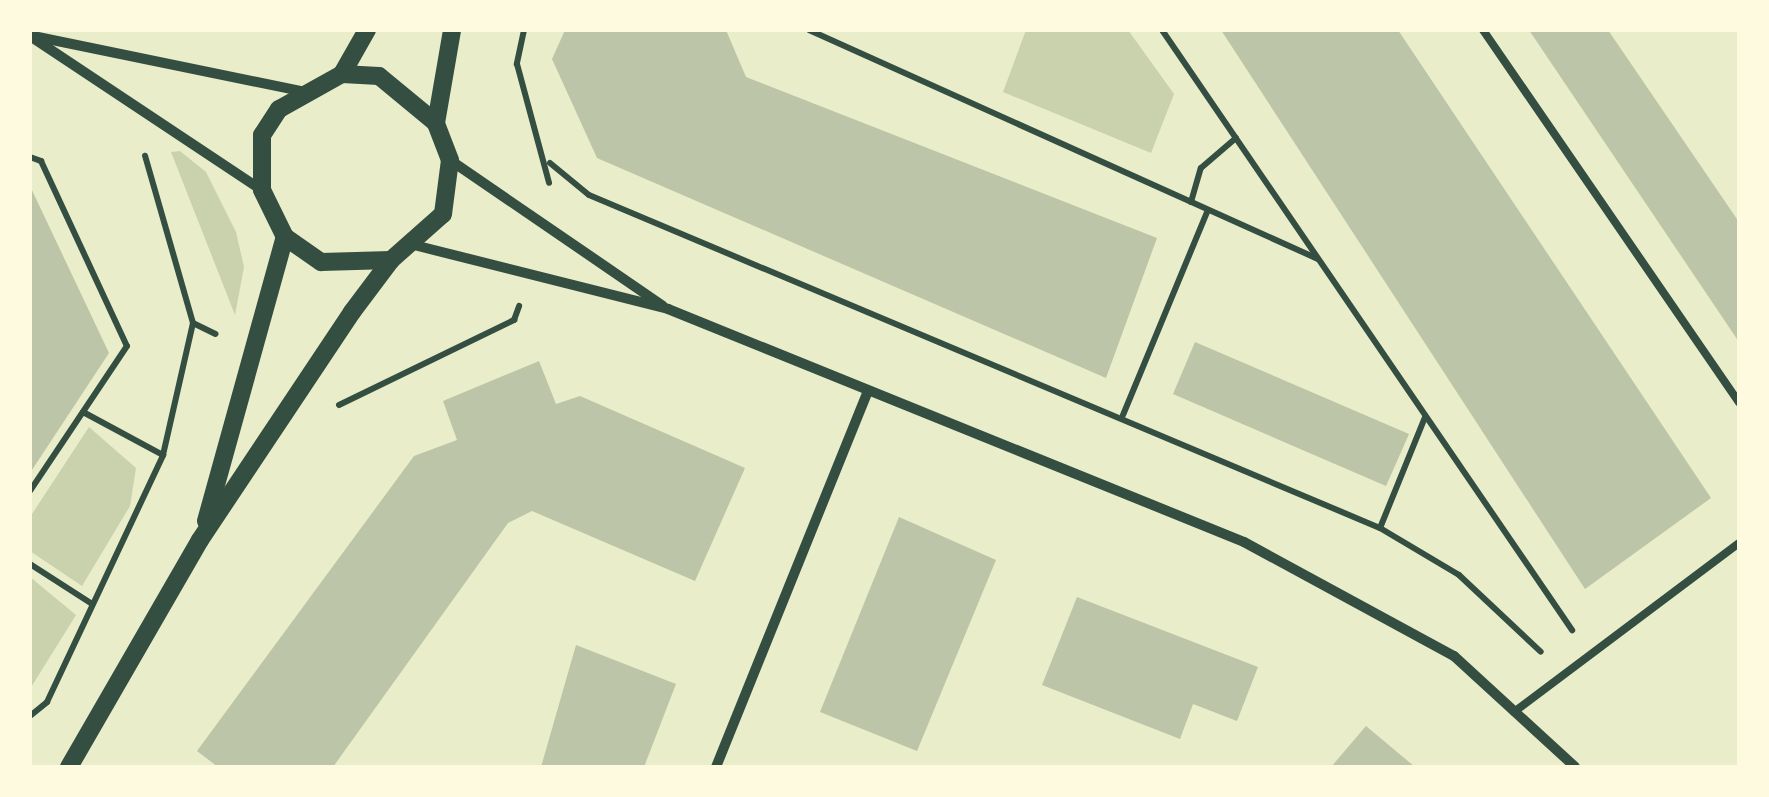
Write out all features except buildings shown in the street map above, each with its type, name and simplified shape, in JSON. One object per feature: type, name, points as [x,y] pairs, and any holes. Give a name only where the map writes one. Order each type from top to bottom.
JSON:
[{"type":"street","points":[[342,74],[367,30]]},
{"type":"street","points":[[436,123],[452,30]]},
{"type":"street","points":[[30,36],[301,91]]},
{"type":"street","points":[[30,36],[262,190]]},
{"type":"street","points":[[68,767],[200,540],[390,260],[414,245],[443,214],[450,160],[436,123],[380,76],[342,74],[301,91],[262,135],[262,190],[285,237],[322,262],[390,260]]},
{"type":"street","points":[[450,160],[668,309]]},
{"type":"street","points":[[200,540],[285,237]]},
{"type":"street","points":[[414,245],[668,309],[867,394],[1244,542],[1454,656],[1575,767]]},
{"type":"street","points":[[716,767],[867,394]]},
{"type":"lane","points":[[1483,30],[1739,402]]},
{"type":"lane","points":[[1514,712],[1739,543]]},
{"type":"path","points":[[524,30],[518,64],[550,163],[549,193]]},
{"type":"path","points":[[809,30],[1319,260]]},
{"type":"path","points":[[1162,30],[1589,655]]},
{"type":"path","points":[[1191,202],[1201,168],[1236,138]]},
{"type":"path","points":[[30,716],[47,702],[163,455],[193,323],[144,152]]},
{"type":"path","points":[[30,157],[41,161],[128,346],[30,491]]},
{"type":"path","points":[[550,163],[589,195],[1123,415],[1380,528],[1459,575],[1523,629],[1560,677]]},
{"type":"path","points":[[1123,415],[1208,210]]},
{"type":"path","points":[[342,408],[514,320]]},
{"type":"path","points":[[83,412],[163,455]]},
{"type":"path","points":[[1380,528],[1426,416]]},
{"type":"path","points":[[30,564],[92,604]]},
{"type":"green space","points":[[1026,30],[1128,30],[1174,94],[1151,153],[1003,92]]},
{"type":"green space","points":[[180,151],[206,172],[236,232],[244,267],[235,315],[171,152]]},
{"type":"green space","points":[[89,427],[136,468],[130,506],[82,586],[30,551],[30,517]]},
{"type":"green space","points":[[30,577],[76,615],[30,689]]}]
